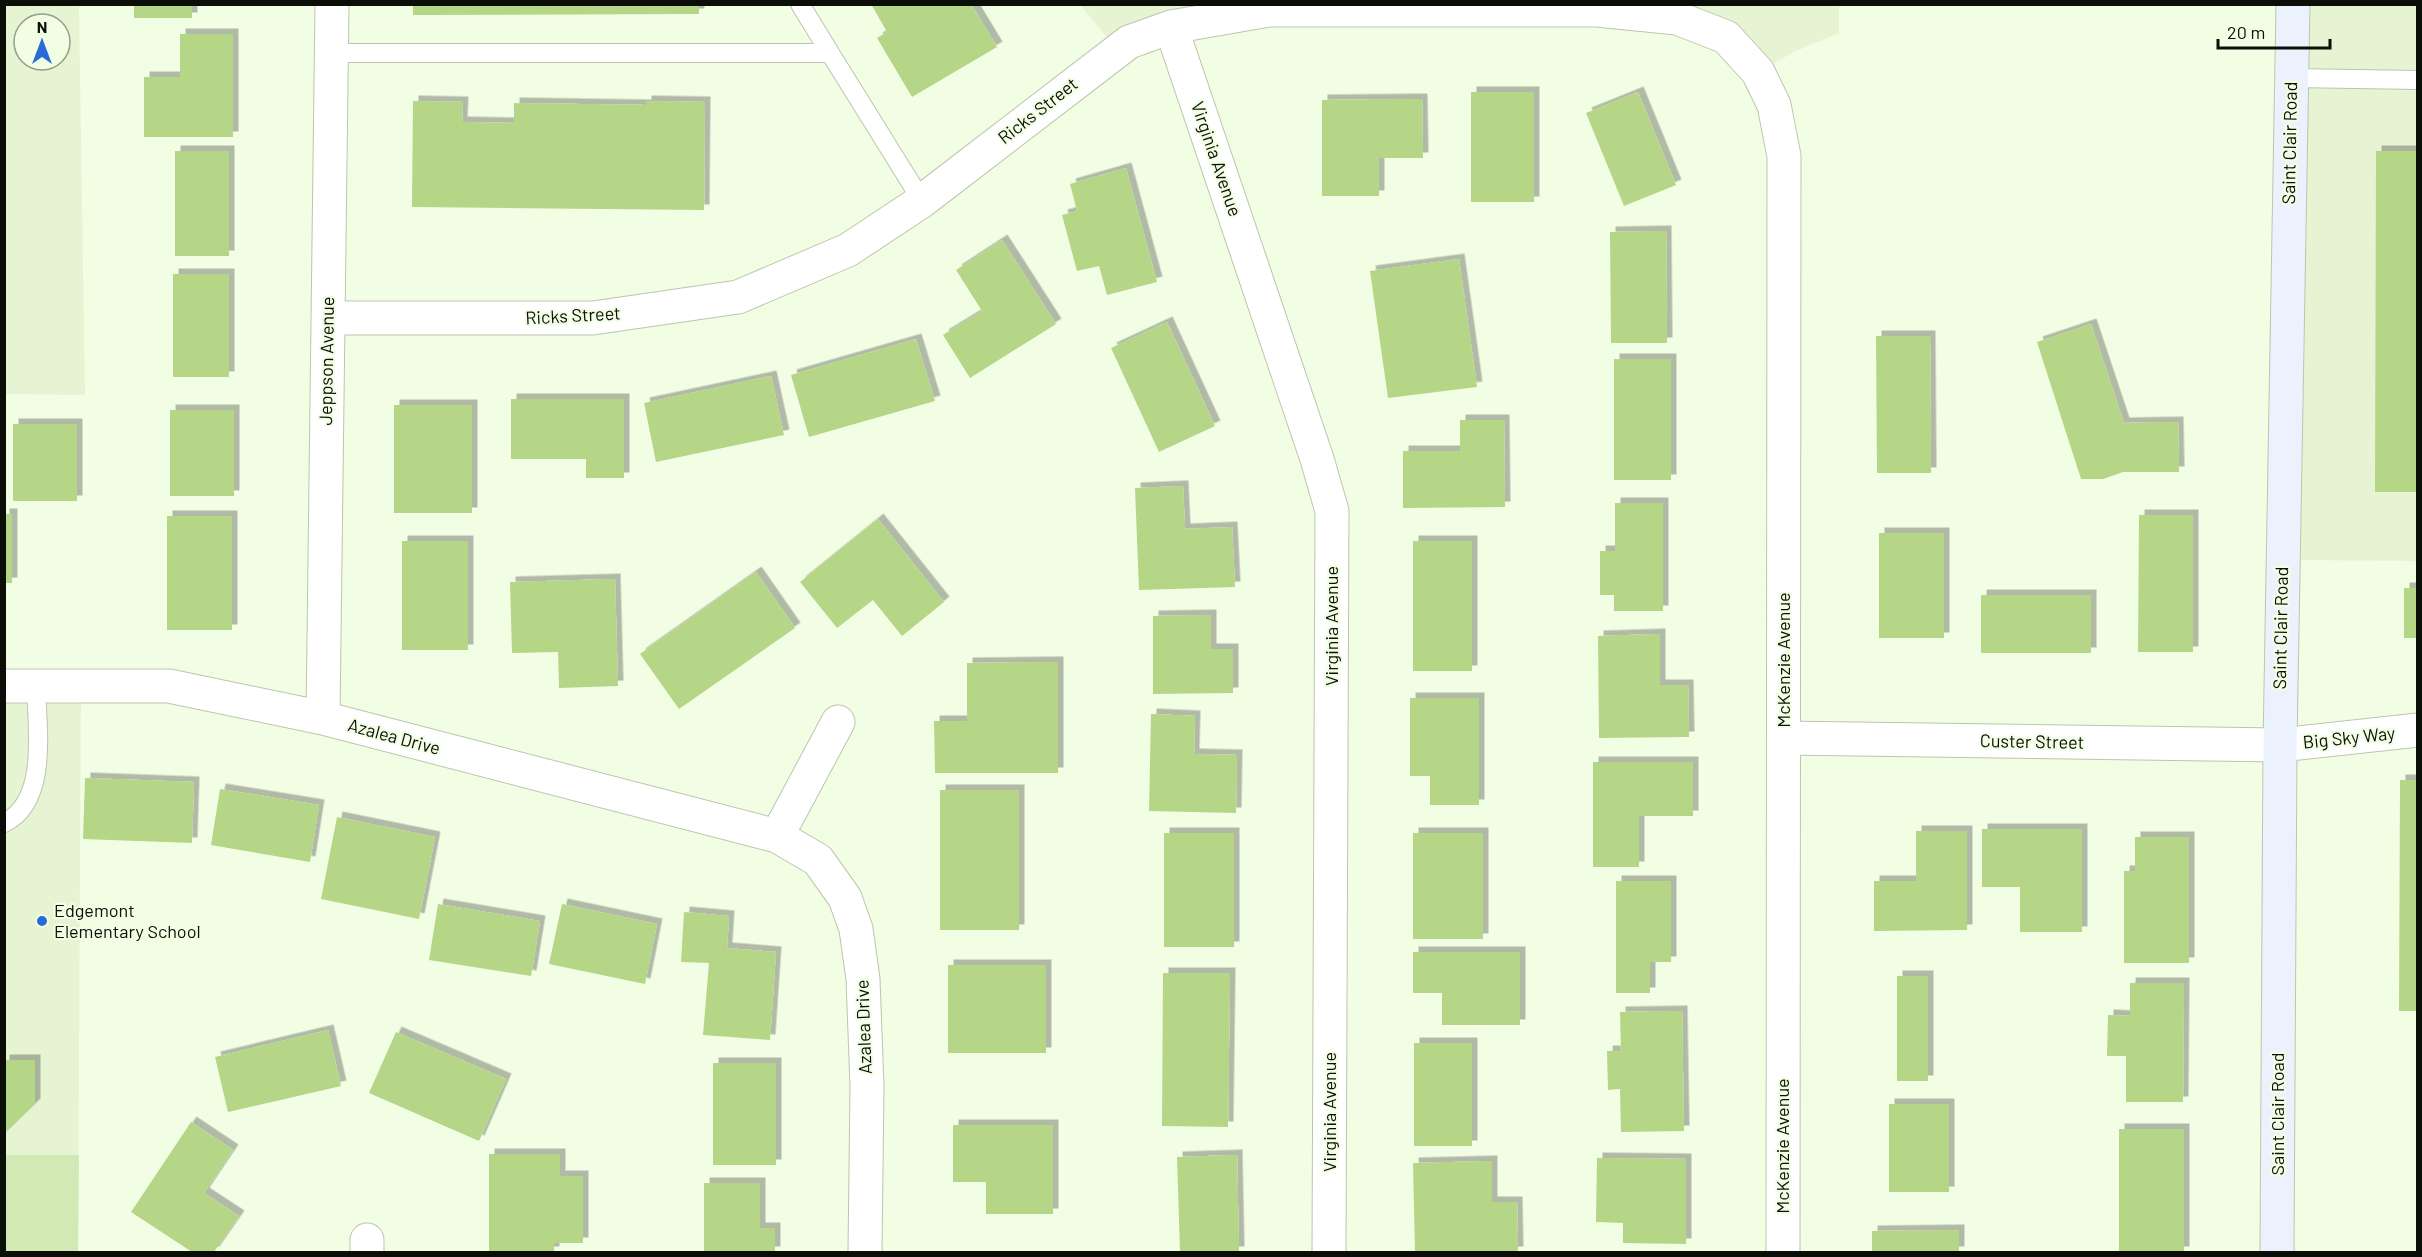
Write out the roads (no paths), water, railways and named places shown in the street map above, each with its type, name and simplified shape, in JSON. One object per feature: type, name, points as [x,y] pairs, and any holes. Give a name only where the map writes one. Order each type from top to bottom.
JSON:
[{"type":"street","name":"Jeppson Avenue","points":[[323,718],[332,4]]},
{"type":"street","name":"Saint Clair Road","points":[[2277,1252],[2280,745],[2293,4]]},
{"type":"street","name":"Ricks Street","points":[[328,318],[593,318],[738,297],[848,250],[922,201],[1129,42],[1171,27],[1269,10],[1597,10],[1677,18],[1726,37],[1758,72]]},
{"type":"street","name":"Virginia Avenue","points":[[1171,27],[1317,459],[1332,511],[1329,1252]]},
{"type":"street","name":"McKenzie Avenue","points":[[1758,72],[1774,105],[1784,156],[1783,1252]]},
{"type":"street","name":"Azalea Drive","points":[[20,687],[169,687],[323,718],[777,836],[818,860],[845,898],[856,929],[863,979],[866,1074],[866,1252]]},
{"type":"street","points":[[777,836],[838,723]]},
{"type":"street","name":"Big Sky Way","points":[[2280,745],[2418,730]]},
{"type":"street","name":"Custer Street","points":[[1784,738],[2280,745]]},
{"type":"lane","points":[[800,4],[922,201]]},
{"type":"lane","points":[[332,53],[830,53]]},
{"type":"lane","points":[[2291,78],[2418,80]]},
{"type":"lane","points":[[4,823],[13,819],[29,798],[37,773],[20,687]]},
{"type":"place","name":"Edgemont Elementary School","points":[[42,921]]}]
